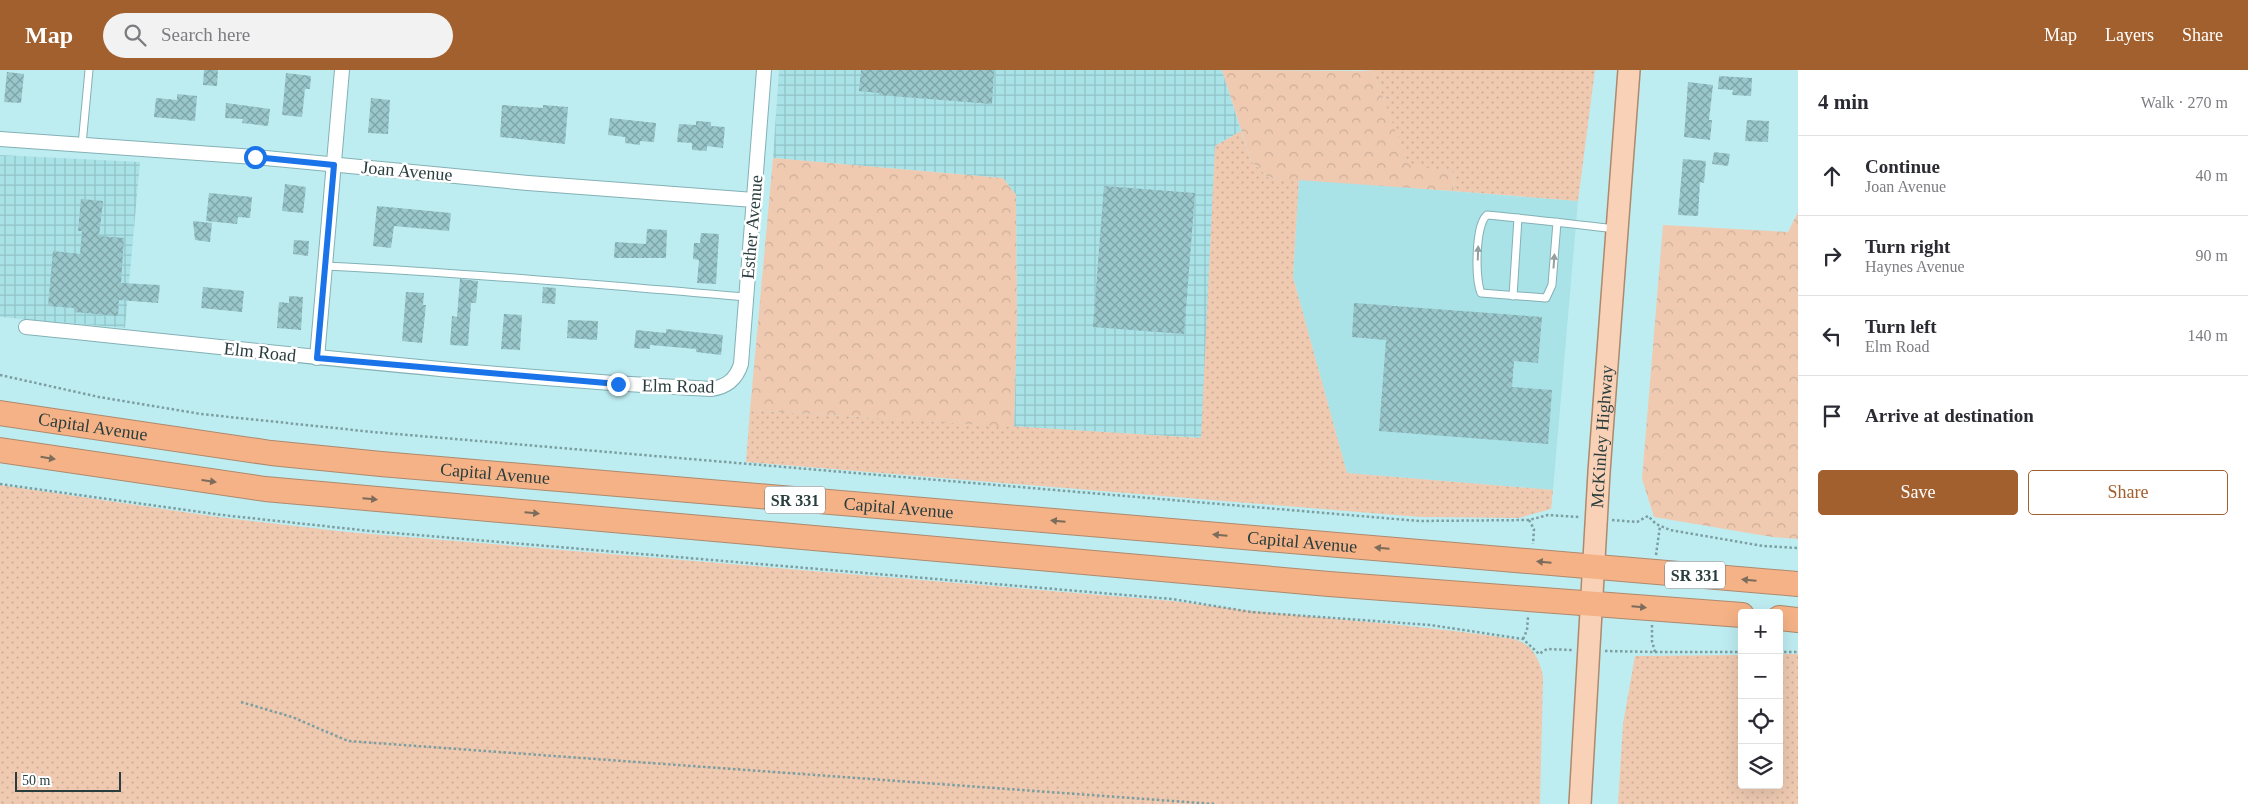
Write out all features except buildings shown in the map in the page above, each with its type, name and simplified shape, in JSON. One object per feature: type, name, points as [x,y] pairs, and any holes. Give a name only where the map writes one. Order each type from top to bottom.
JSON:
[{"type":"highway","name":"Capital Avenue","points":[[0,412],[262,452],[381,464],[1798,584]]},
{"type":"highway","name":"Capital Avenue","points":[[0,450],[265,489],[1329,584],[1738,615]]},
{"type":"highway","points":[[1783,618],[1798,620]]},
{"type":"main road","name":"McKinley Highway","points":[[1580,804],[1590,603],[1629,70]]},
{"type":"street","points":[[317,358],[342,70]]},
{"type":"street","name":"Esther Avenue","points":[[732,381],[741,364],[764,70]]},
{"type":"street","name":"Joan Avenue","points":[[0,139],[754,200]]},
{"type":"street","name":"Elm Road","points":[[26,327],[317,358],[628,385],[711,389],[722,387],[732,381]]},
{"type":"lane","points":[[82,145],[89,70]]},
{"type":"lane","points":[[1557,222],[1552,285],[1546,298],[1481,293],[1477,284],[1479,228],[1483,218],[1487,215],[1557,222],[1616,229]]},
{"type":"lane","points":[[1513,296],[1518,218]]},
{"type":"lane","points":[[325,266],[451,272],[516,280],[746,296]]},
{"type":"path","points":[[0,375],[99,398],[201,414],[567,450],[1419,521],[1529,520],[1548,514]]},
{"type":"path","points":[[0,484],[222,515],[370,531],[1172,599],[1251,612],[1430,625],[1523,639],[1539,654]]},
{"type":"path","points":[[1648,516],[1656,524],[1670,530],[1763,546],[1798,548]]},
{"type":"path","points":[[1652,641],[1654,652]]},
{"type":"path","points":[[1637,652],[1738,652]]},
{"type":"path","points":[[1783,652],[1798,652]]},
{"type":"path","points":[[241,702],[292,717],[348,741],[1214,804]]},
{"type":"shaded area","points":[[779,70],[1222,70],[1241,131],[1215,146],[1202,438],[1014,427],[1017,320],[1016,195],[1003,178],[773,158]]},
{"type":"shaded area","points":[[0,155],[140,162],[125,328],[0,317]]},
{"type":"shaded area","points":[[1299,179],[1578,201],[1553,490],[1347,473],[1293,277]]},
{"type":"green space","points":[[1222,70],[1373,71],[1408,164],[1455,173],[1453,191],[1269,178],[1251,161]]},
{"type":"green space","points":[[1362,70],[1595,70],[1578,201],[1453,191],[1455,173],[1408,165],[1373,71]]},
{"type":"green space","points":[[1241,131],[1251,161],[1269,178],[1299,179],[1293,277],[1347,473],[1553,490],[1551,509],[1519,518],[1420,517],[746,462],[750,410],[1201,438],[1215,146]]},
{"type":"green space","points":[[773,158],[1003,178],[1016,195],[1017,320],[1014,427],[750,410]]},
{"type":"green space","points":[[1798,212],[1798,539],[1772,537],[1654,517],[1642,479],[1663,225],[1788,232]]},
{"type":"green space","points":[[0,485],[218,517],[347,532],[1173,601],[1215,607],[1429,628],[1514,639],[1526,645],[1534,653],[1543,676],[1540,804],[0,804]]},
{"type":"green space","points":[[1783,654],[1798,654],[1798,804],[1618,804],[1623,724],[1635,656],[1738,655],[1738,789],[1783,789]]},
{"type":"route","points":[[255,157],[334,165],[317,358],[618,384]]}]
